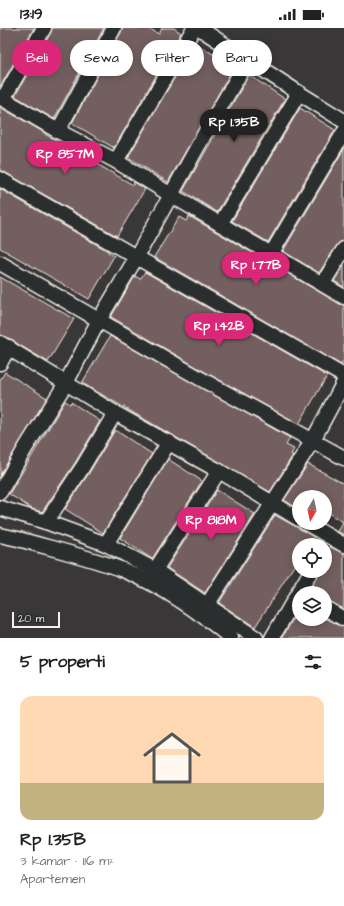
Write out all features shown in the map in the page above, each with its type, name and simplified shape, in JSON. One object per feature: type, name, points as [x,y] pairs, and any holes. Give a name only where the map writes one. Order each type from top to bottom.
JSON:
[{"type":"street","points":[[44,28],[2,98],[116,161],[171,195],[344,296]]},
{"type":"street","points":[[58,130],[114,28]]},
{"type":"street","points":[[116,161],[194,28]]},
{"type":"street","points":[[199,28],[217,40]]},
{"type":"street","points":[[0,492],[66,383],[99,320],[136,258],[239,76]]},
{"type":"street","points":[[272,76],[344,120]]},
{"type":"street","points":[[220,224],[299,93]]},
{"type":"street","points":[[271,254],[344,132]]},
{"type":"street","points":[[0,179],[344,376]]},
{"type":"street","points":[[324,283],[344,249]]},
{"type":"street","points":[[0,263],[201,379],[344,458]]},
{"type":"street","points":[[0,363],[4,345],[115,413],[169,442],[292,515]]},
{"type":"street","points":[[207,605],[313,440],[344,382]]},
{"type":"street","points":[[46,522],[82,468],[115,413]]},
{"type":"street","points":[[106,544],[169,442]]},
{"type":"street","points":[[155,570],[219,471]]},
{"type":"street","points":[[0,508],[46,522],[106,544],[155,570],[256,638]]},
{"type":"street","points":[[314,530],[323,538]]},
{"type":"street","points":[[0,535],[124,570],[156,585],[215,624],[231,638]]},
{"type":"street","points":[[332,543],[344,546]]},
{"type":"street","points":[[272,638],[292,603]]},
{"type":"street","points":[[332,612],[344,619]]},
{"type":"building","points":[[0,28],[34,28],[27,40],[12,40],[12,66],[0,87]]},
{"type":"building","points":[[52,28],[104,28],[97,40],[70,40],[70,76],[78,76],[54,119],[15,96],[26,76],[62,76],[62,40],[46,40]]},
{"type":"building","points":[[122,28],[148,28],[159,34],[162,28],[174,28],[181,33],[177,40],[141,40],[141,76],[156,76],[114,148],[72,123],[97,76],[133,76],[133,40],[117,40]]},
{"type":"building","points":[[204,49],[212,53],[212,76],[229,76],[168,182],[128,157],[176,76],[204,76]]},
{"type":"building","points":[[248,76],[285,99],[217,212],[183,191]]},
{"type":"building","points":[[0,107],[133,185],[134,182],[145,189],[117,236],[0,171]]},
{"type":"building","points":[[300,108],[335,130],[268,242],[232,221]]},
{"type":"building","points":[[344,149],[344,241],[337,245],[319,273],[283,251]]},
{"type":"building","points":[[0,189],[108,251],[114,256],[89,299],[0,248]]},
{"type":"building","points":[[189,216],[344,305],[344,360],[341,365],[154,257],[179,217],[186,221]]},
{"type":"building","points":[[344,265],[344,287],[334,281]]},
{"type":"building","points":[[145,272],[327,376],[299,424],[205,372],[111,317],[135,276],[140,279]]},
{"type":"building","points":[[0,277],[74,319],[48,362],[13,340],[0,335]]},
{"type":"building","points":[[110,336],[290,438],[286,445],[294,449],[291,454],[293,455],[270,492],[82,383]]},
{"type":"building","points":[[5,372],[47,398],[0,475],[0,380]]},
{"type":"building","points":[[65,401],[70,404],[71,402],[100,421],[75,463],[42,512],[32,509],[9,494]]},
{"type":"building","points":[[115,430],[152,454],[103,533],[65,509]]},
{"type":"building","points":[[168,459],[202,481],[152,559],[120,538]]},
{"type":"building","points":[[308,464],[344,484],[344,535],[338,532],[343,522],[332,515],[332,490],[292,490],[292,505],[284,500]]},
{"type":"building","points":[[217,490],[255,514],[205,593],[167,568]]},
{"type":"building","points":[[275,515],[292,525],[292,530],[302,530],[314,537],[292,538],[292,569],[255,627],[219,603]]},
{"type":"building","points":[[332,548],[344,553],[344,609],[332,603],[332,586],[312,586],[316,578],[332,578]]},
{"type":"building","points":[[292,621],[292,626],[332,626],[332,621],[344,627],[344,638],[282,638]]}]
